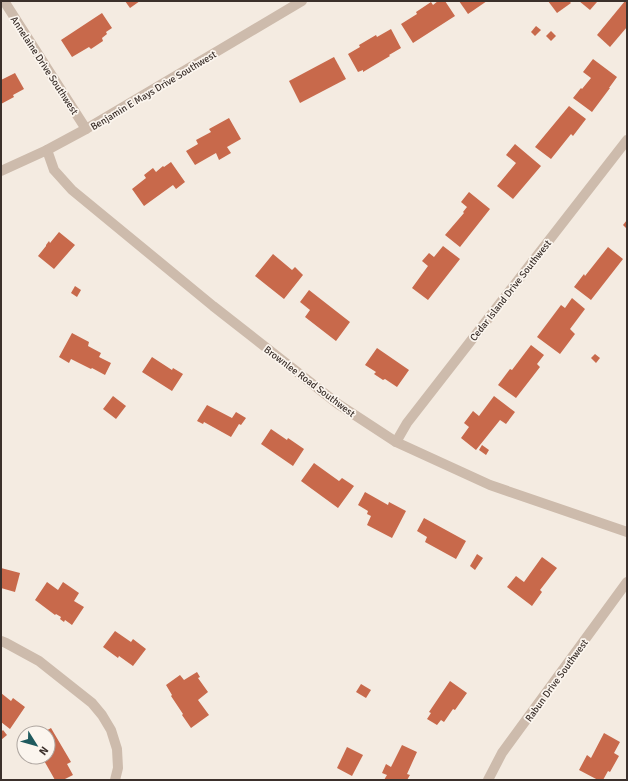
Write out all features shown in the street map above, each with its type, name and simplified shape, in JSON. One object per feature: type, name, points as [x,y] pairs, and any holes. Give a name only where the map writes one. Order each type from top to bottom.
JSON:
[{"type":"street","name":"Annelaine Drive Southwest","points":[[4,1],[86,129]]},
{"type":"street","name":"Benjamin E Mays Drive Southwest","points":[[1,172],[86,129],[302,1]]},
{"type":"street","name":"Cedar Island Drive Southwest","points":[[396,442],[407,423],[627,140]]},
{"type":"street","name":"Brownlee Road Southwest","points":[[47,150],[54,170],[72,190],[213,306],[338,404],[396,442],[490,485],[627,532]]},
{"type":"street","name":"Rabun Drive Southwest","points":[[488,780],[502,753],[627,582]]},
{"type":"street","points":[[1,641],[39,661],[92,703],[102,715],[111,730],[117,749],[118,768],[115,780]]},
{"type":"building","points":[[125,1],[140,1],[130,8]]},
{"type":"building","points":[[438,1],[445,1],[455,16],[413,43],[401,24],[417,14],[416,12],[431,2],[433,5]]},
{"type":"building","points":[[459,1],[487,1],[468,14]]},
{"type":"building","points":[[548,1],[569,1],[571,3],[557,13]]},
{"type":"building","points":[[579,1],[595,1],[597,2],[590,10]]},
{"type":"building","points":[[625,1],[627,1],[627,27],[610,47],[597,35]]},
{"type":"building","points":[[102,13],[112,28],[106,32],[107,34],[102,38],[103,41],[91,49],[89,47],[72,57],[61,40]]},
{"type":"building","points":[[536,26],[541,30],[535,36],[531,32]]},
{"type":"building","points":[[391,29],[401,48],[363,72],[363,70],[358,72],[348,54],[360,47],[359,45],[376,35],[377,37]]},
{"type":"building","points":[[551,31],[556,36],[551,41],[546,36]]},
{"type":"building","points":[[334,57],[346,79],[300,103],[289,81]]},
{"type":"building","points":[[593,59],[617,77],[592,112],[573,98],[591,78],[583,72]]},
{"type":"building","points":[[15,73],[24,89],[13,95],[14,97],[1,104],[1,80]]},
{"type":"building","points":[[569,106],[586,119],[573,136],[571,134],[551,159],[535,147]]},
{"type":"building","points":[[229,118],[241,139],[227,147],[231,153],[219,160],[216,153],[195,165],[186,151],[198,144],[196,140],[211,132],[209,129]]},
{"type":"building","points":[[515,144],[541,166],[513,199],[497,186],[516,163],[506,155]]},
{"type":"building","points":[[171,162],[185,182],[176,189],[173,185],[144,206],[132,189],[146,178],[144,175],[153,168],[156,172]]},
{"type":"building","points":[[469,192],[490,209],[460,247],[445,235],[464,213],[463,212],[467,207],[461,202]]},
{"type":"building","points":[[627,220],[627,229],[623,225]]},
{"type":"building","points":[[59,232],[75,245],[54,269],[38,256],[49,241],[50,243]]},
{"type":"building","points":[[443,246],[460,259],[428,300],[412,288],[428,266],[422,261],[429,253],[434,257]]},
{"type":"building","points":[[608,247],[623,259],[591,300],[574,287],[584,274],[585,276]]},
{"type":"building","points":[[273,254],[292,270],[295,267],[303,275],[284,299],[255,276]]},
{"type":"building","points":[[75,286],[81,290],[77,297],[71,293]]},
{"type":"building","points":[[309,290],[350,322],[336,341],[305,317],[310,310],[300,302]]},
{"type":"building","points":[[572,298],[585,309],[570,329],[575,334],[560,354],[537,337],[561,305],[565,308]]},
{"type":"building","points":[[72,333],[89,342],[88,346],[101,353],[99,357],[111,363],[105,375],[71,359],[69,363],[59,357]]},
{"type":"building","points":[[531,345],[544,355],[537,364],[540,367],[516,398],[498,385],[510,369],[512,370]]},
{"type":"building","points":[[377,348],[409,370],[397,387],[374,374],[376,372],[365,365]]},
{"type":"building","points":[[595,354],[600,358],[596,363],[591,358]]},
{"type":"building","points":[[152,357],[172,370],[173,368],[183,374],[172,391],[142,372]]},
{"type":"building","points":[[113,396],[126,406],[116,419],[103,409]]},
{"type":"building","points":[[494,396],[515,412],[506,424],[500,420],[476,450],[461,438],[469,427],[464,423],[473,411],[479,416]]},
{"type":"building","points":[[207,405],[232,418],[236,412],[246,418],[241,425],[239,424],[231,437],[204,422],[203,424],[197,421]]},
{"type":"building","points":[[271,429],[304,449],[293,466],[261,444]]},
{"type":"building","points":[[482,445],[489,450],[486,455],[479,450]]},
{"type":"building","points":[[314,463],[339,481],[342,478],[354,486],[338,508],[301,481]]},
{"type":"building","points":[[365,492],[388,505],[389,502],[406,511],[392,538],[367,525],[371,516],[367,514],[368,511],[358,505]]},
{"type":"building","points":[[424,518],[466,541],[456,559],[425,542],[427,537],[417,531]]},
{"type":"building","points":[[477,554],[483,558],[475,570],[470,566]]},
{"type":"building","points":[[542,557],[557,568],[540,590],[542,592],[532,606],[507,587],[516,576],[524,582]]},
{"type":"building","points":[[1,568],[20,573],[15,592],[1,588]]},
{"type":"building","points":[[47,582],[58,590],[63,582],[79,593],[74,601],[84,607],[72,625],[65,620],[64,622],[60,619],[61,617],[56,614],[55,615],[35,600]]},
{"type":"building","points":[[115,631],[131,642],[133,639],[146,649],[133,666],[119,656],[118,658],[103,647]]},
{"type":"building","points":[[197,672],[200,677],[198,678],[208,692],[198,700],[209,715],[191,728],[182,715],[183,714],[171,696],[172,695],[166,685],[180,675],[184,680]]},
{"type":"building","points":[[450,681],[467,693],[444,722],[441,720],[437,725],[427,719],[431,713],[429,712]]},
{"type":"building","points":[[361,684],[371,690],[366,698],[356,692]]},
{"type":"building","points":[[1,693],[11,701],[13,698],[25,707],[10,729],[1,722]]},
{"type":"building","points":[[3,730],[7,735],[1,740],[1,732]]},
{"type":"building","points":[[604,733],[620,742],[614,753],[619,756],[610,772],[608,771],[603,780],[598,780],[579,770],[587,755],[591,758]]},
{"type":"building","points":[[56,736],[71,762],[67,764],[73,775],[63,780],[55,780],[47,765],[56,765]]},
{"type":"building","points":[[402,745],[417,752],[407,774],[410,775],[407,780],[384,780],[387,775],[382,773],[386,764],[391,767]]},
{"type":"building","points":[[347,747],[363,755],[352,776],[337,768]]}]
